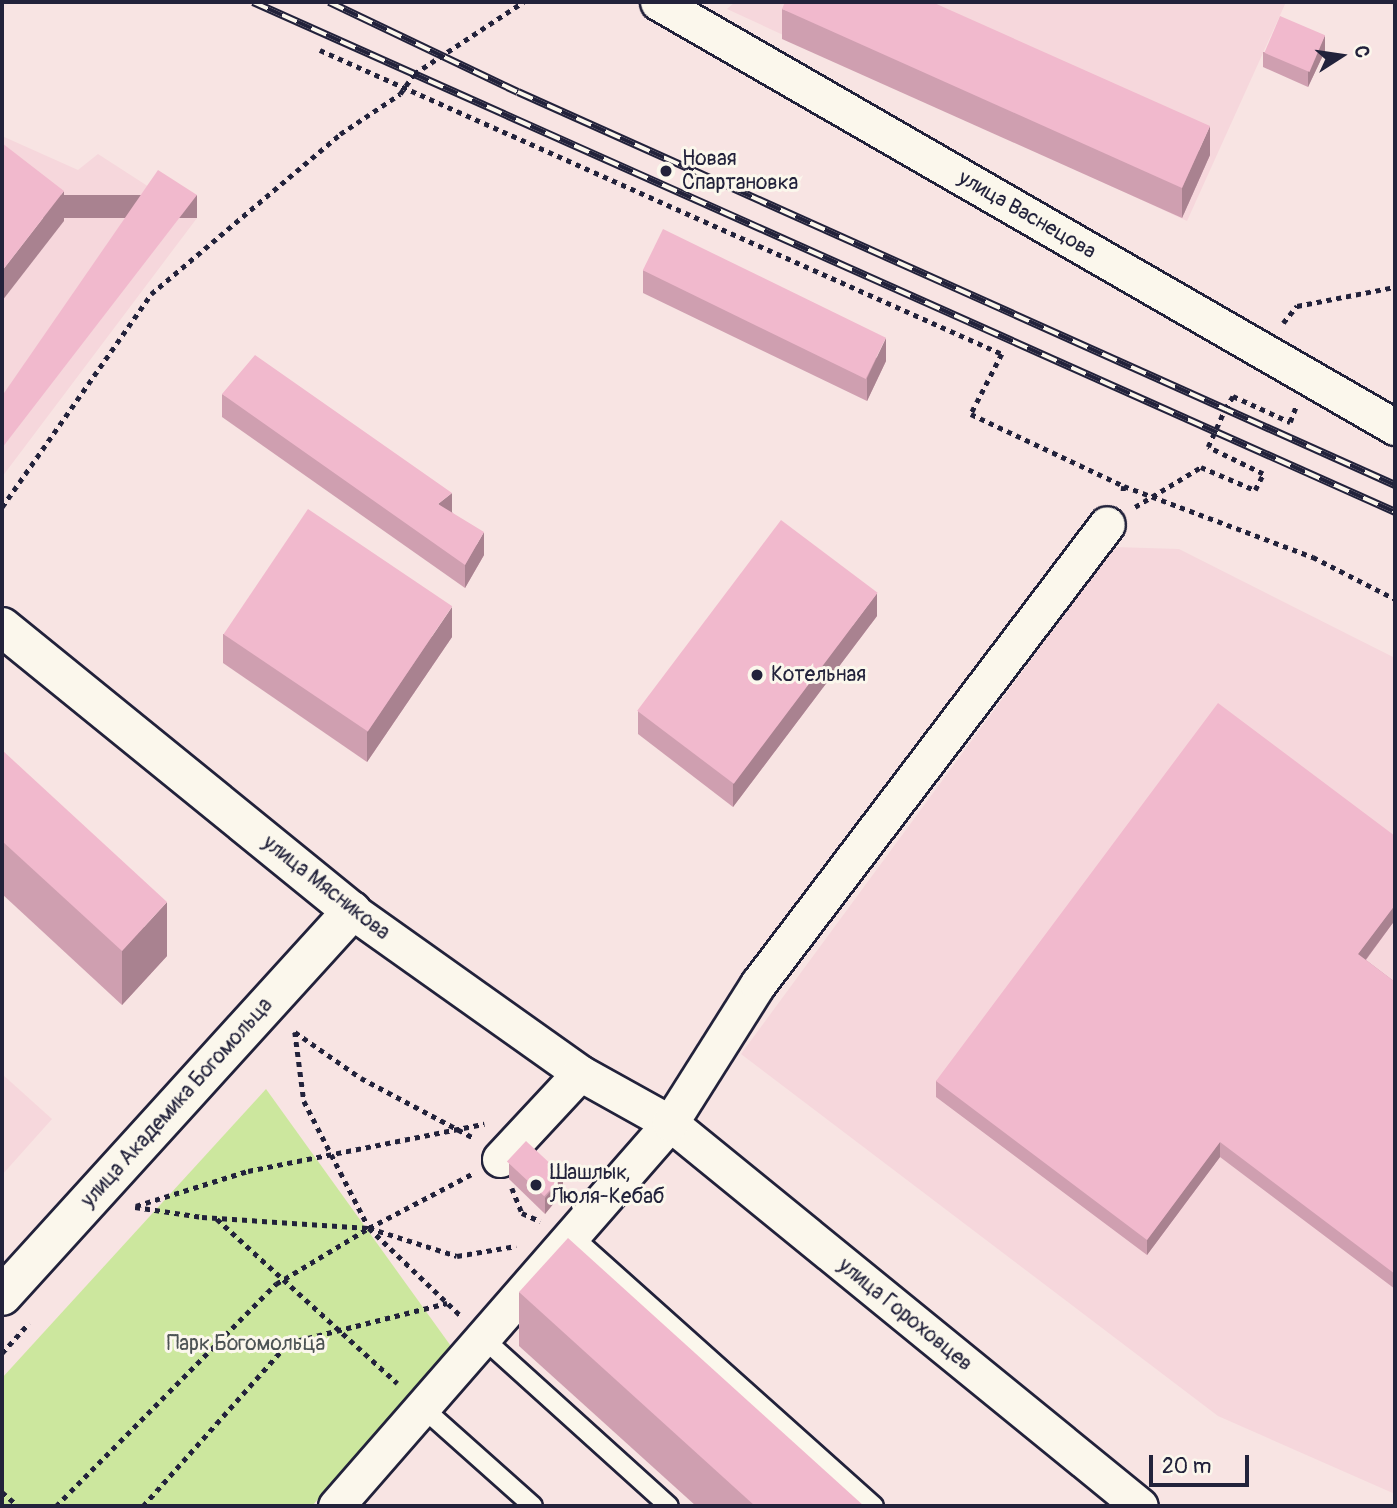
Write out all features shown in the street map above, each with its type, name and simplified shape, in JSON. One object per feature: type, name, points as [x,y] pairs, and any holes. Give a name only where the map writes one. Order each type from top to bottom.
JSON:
[{"type":"street","name":"улица Васнецова","points":[[658,2],[1395,428]]},
{"type":"street","points":[[336,1506],[670,1123],[758,984],[1120,513]]},
{"type":"street","name":"улица Мясникова","points":[[2,627],[352,911],[580,1073],[670,1123]]},
{"type":"street","name":"улица Академика Богомольца","points":[[2,1296],[352,911]]},
{"type":"street","points":[[500,1159],[580,1073]]},
{"type":"street","name":"улица Гороховцев","points":[[670,1123],[1140,1506]]},
{"type":"lane","points":[[572,1236],[874,1506]]},
{"type":"lane","points":[[484,1339],[669,1506]]},
{"type":"lane","points":[[424,1408],[533,1506]]},
{"type":"path","points":[[2,507],[151,294],[340,134],[404,88],[414,74],[523,2]]},
{"type":"path","points":[[320,50],[1002,354],[971,414],[1150,498],[1313,557],[1395,599]]},
{"type":"path","points":[[1261,350],[1297,306],[1395,287]]},
{"type":"path","points":[[1120,513],[1201,467],[1255,491],[1263,474],[1208,447],[1233,396],[1290,422],[1297,406],[1286,400]]},
{"type":"path","points":[[1120,513],[1124,486]]},
{"type":"path","points":[[484,1339],[369,1228],[304,1101],[295,1032],[361,1078],[463,1129],[500,1159],[522,1213],[572,1236]]},
{"type":"path","points":[[487,1123],[332,1157],[248,1171],[135,1207],[216,1218],[369,1228],[457,1256],[572,1236]]},
{"type":"path","points":[[56,1506],[283,1280],[369,1228],[500,1159]]},
{"type":"path","points":[[216,1218],[424,1408]]},
{"type":"path","points":[[143,1506],[288,1343],[447,1303]]},
{"type":"path","points":[[2,1492],[18,1506]]},
{"type":"shaded area","points":[[735,2],[1286,2],[1187,221],[727,9]]},
{"type":"shaded area","points":[[2,136],[78,170],[98,154],[197,218],[2,477]]},
{"type":"shaded area","points":[[1114,547],[1179,549],[1395,658],[1395,1494],[1218,1416],[741,1054]]},
{"type":"shaded area","points":[[2,1074],[52,1119],[2,1175]]},
{"type":"green space","name":"Парк Богомольца","points":[[266,1089],[453,1349],[312,1506],[2,1506],[2,1378]]},
{"type":"building","points":[[785,2],[932,2],[1210,126],[1182,188],[782,9]]},
{"type":"building","points":[[1280,16],[1325,35],[1309,72],[1264,53]]},
{"type":"building","points":[[2,143],[64,191],[2,271]]},
{"type":"building","points":[[158,170],[197,195],[2,448],[2,396]]},
{"type":"building","points":[[663,229],[886,338],[866,379],[643,270]]},
{"type":"building","points":[[255,355],[452,493],[438,504],[484,532],[465,565],[222,394]]},
{"type":"building","points":[[308,509],[452,606],[368,731],[224,634]]},
{"type":"building","name":"Котельная","points":[[781,520],[878,593],[734,784],[637,711]]},
{"type":"building","points":[[1218,703],[1395,836],[1395,905],[1358,954],[1395,982],[1395,1274],[1220,1142],[1147,1240],[936,1081]]},
{"type":"building","points":[[2,750],[167,902],[122,951],[2,841]]},
{"type":"building","points":[[526,1141],[563,1176],[544,1196],[507,1161]]},
{"type":"building","points":[[568,1238],[864,1506],[755,1506],[519,1292]]},
{"type":"railway","points":[[253,2],[1395,512]]},
{"type":"railway","points":[[329,2],[518,92],[1395,485]]},
{"type":"place","name":"Новая Спартановка","points":[[666,171]]},
{"type":"place","name":"Котельная","points":[[757,675]]},
{"type":"place","name":"Шашлык, Люля-Кебаб","points":[[536,1185]]}]
